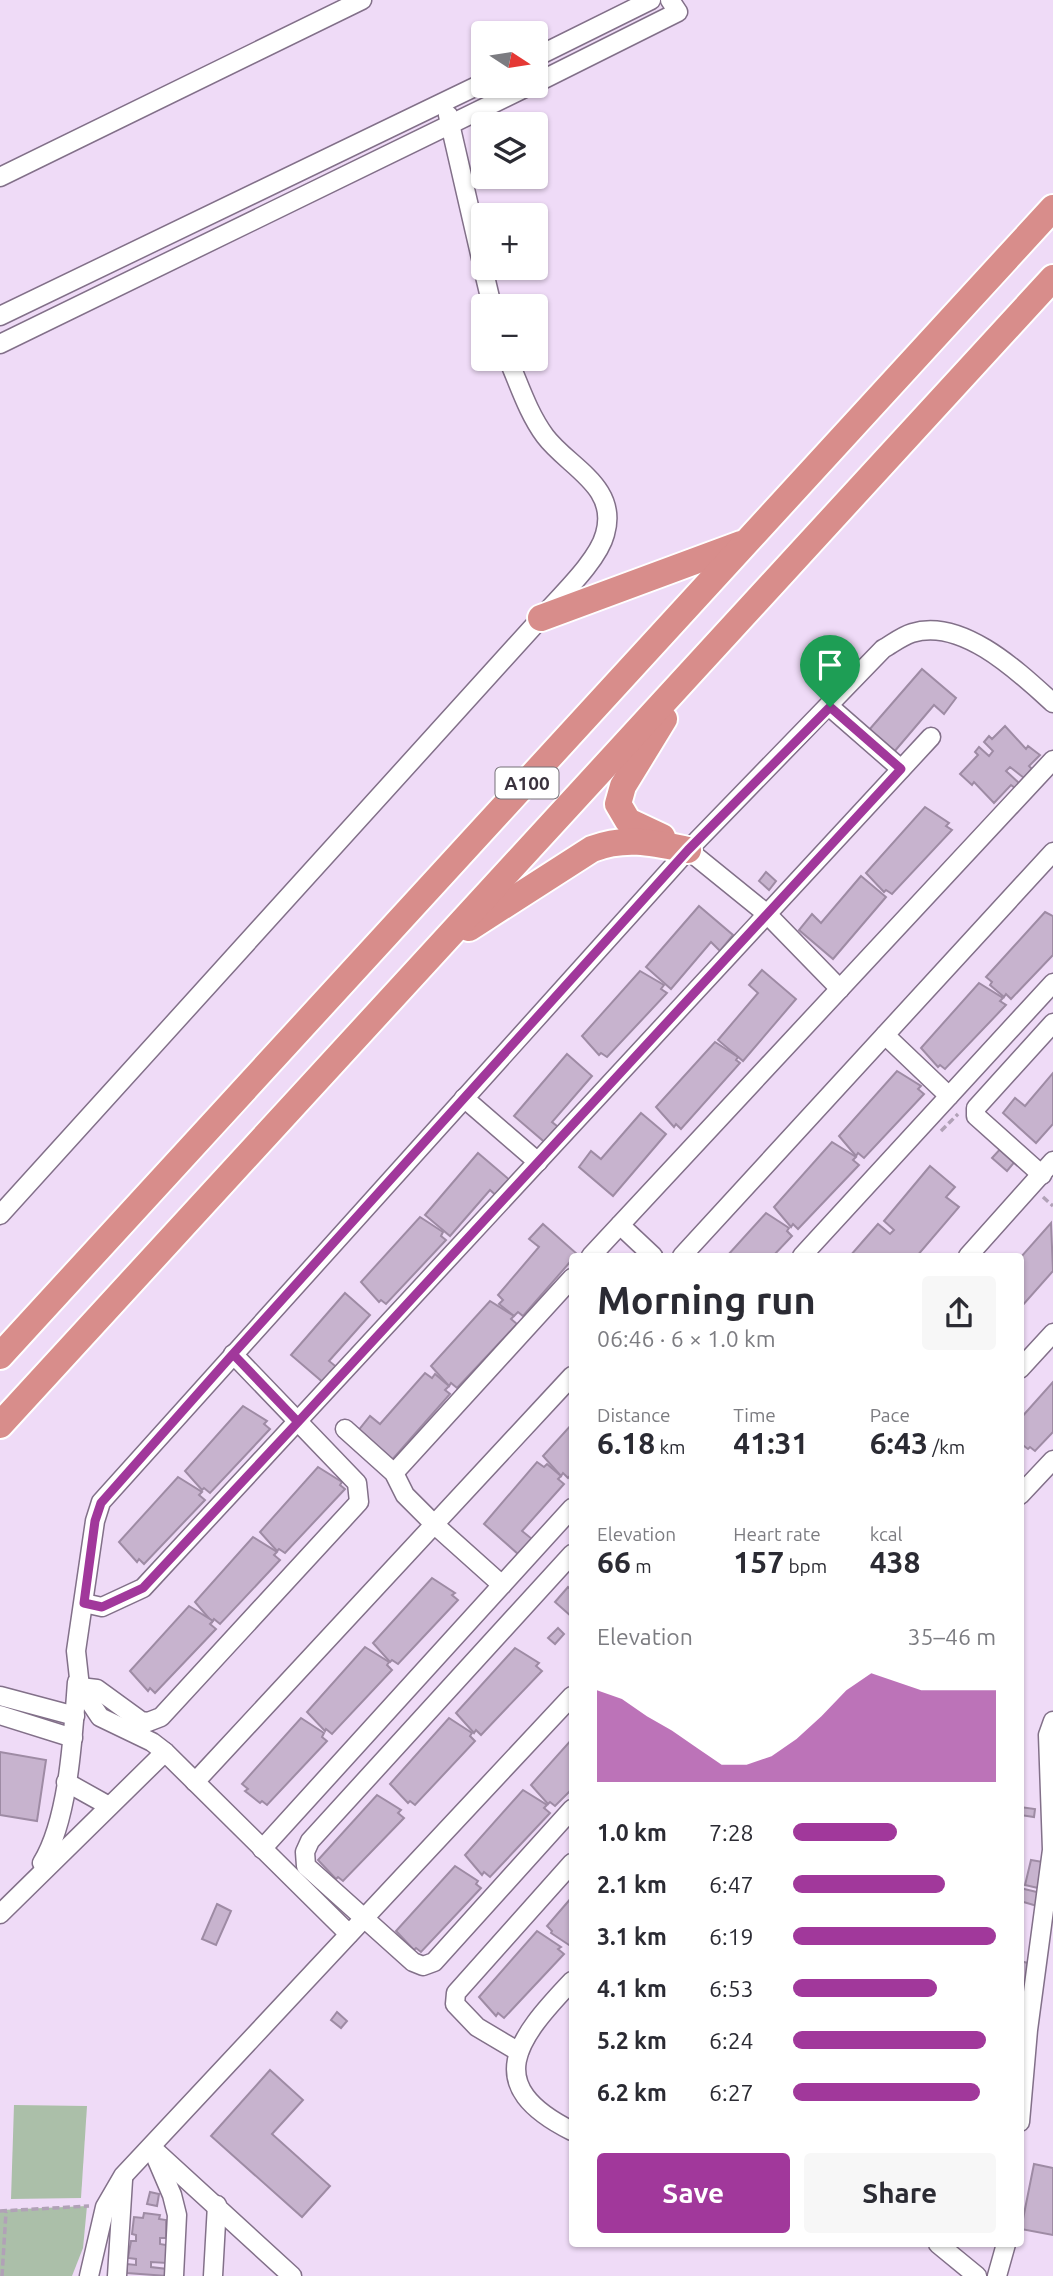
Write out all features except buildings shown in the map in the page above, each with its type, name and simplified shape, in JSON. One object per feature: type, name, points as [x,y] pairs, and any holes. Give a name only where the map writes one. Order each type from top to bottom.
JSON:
[{"type":"highway","name":"A100","points":[[0,1356],[1053,208]]},
{"type":"highway","name":"A100","points":[[0,1425],[1053,278]]},
{"type":"highway","points":[[541,618],[746,542]]},
{"type":"highway","points":[[688,850],[628,821],[618,804],[623,786],[698,666]]},
{"type":"highway","points":[[435,950],[580,857],[611,842],[638,840],[688,850]]},
{"type":"street","points":[[0,177],[362,0]]},
{"type":"street","points":[[548,51],[651,0]]},
{"type":"street","points":[[548,76],[674,6]]},
{"type":"street","points":[[0,316],[471,89]]},
{"type":"street","points":[[0,344],[505,98]]},
{"type":"street","points":[[446,101],[471,215]]},
{"type":"street","points":[[0,1215],[541,618],[601,545],[608,521],[607,508],[596,485],[544,435],[514,371]]},
{"type":"street","points":[[30,1884],[51,1847],[66,1782],[79,1682],[76,1651],[95,1521],[101,1503],[688,850],[830,707],[883,649],[912,633],[938,630],[969,639],[1016,669],[1053,703]]},
{"type":"street","points":[[830,707],[901,769]]},
{"type":"street","points":[[84,1603],[102,1607],[143,1588],[931,737]]},
{"type":"street","points":[[595,1253],[1053,760]]},
{"type":"street","points":[[688,850],[767,914],[840,989]]},
{"type":"street","points":[[685,1253],[1053,852]]},
{"type":"street","points":[[805,1253],[1053,983]]},
{"type":"street","points":[[971,1253],[1048,1168],[976,1116],[976,1108],[1053,1023]]},
{"type":"street","points":[[885,1035],[949,1096]]},
{"type":"street","points":[[464,1098],[538,1162]]},
{"type":"street","points":[[620,1225],[650,1253]]},
{"type":"street","points":[[394,1473],[569,1281]]},
{"type":"street","points":[[1024,1365],[1053,1333]]},
{"type":"street","points":[[79,1682],[97,1689],[141,1721],[148,1722],[161,1717],[355,1508],[360,1496],[357,1482],[233,1354]]},
{"type":"street","points":[[195,1782],[569,1379]]},
{"type":"street","points":[[345,1429],[394,1473],[405,1495],[435,1525],[502,1585]]},
{"type":"street","points":[[1024,1491],[1053,1460]]},
{"type":"street","points":[[262,1849],[569,1511]]},
{"type":"street","points":[[569,1557],[310,1842],[305,1852],[306,1866],[413,1962],[423,1966],[433,1962],[569,1812]]},
{"type":"street","points":[[79,1682],[100,1717],[152,1742],[165,1752],[349,1934]]},
{"type":"street","points":[[0,1696],[75,1716]]},
{"type":"street","points":[[89,2276],[107,2204],[123,2176],[569,1699]]},
{"type":"street","points":[[0,1715],[73,1738]]},
{"type":"street","points":[[1024,2082],[1037,1952],[1052,1850],[1048,1735],[1053,1721]]},
{"type":"street","points":[[0,1914],[165,1752]]},
{"type":"street","points":[[66,1782],[109,1806]]},
{"type":"street","points":[[519,2052],[477,2027],[455,2004],[456,1993],[569,1866]]},
{"type":"street","points":[[569,1984],[539,2015],[519,2052],[514,2076],[523,2096],[548,2119],[569,2130]]},
{"type":"street","points":[[151,2147],[292,2276]]},
{"type":"street","points":[[151,2147],[172,2195],[177,2215],[174,2276]]},
{"type":"street","points":[[117,2276],[123,2176]]},
{"type":"street","points":[[213,2276],[217,2205]]},
{"type":"street","points":[[95,2276],[96,2244]]},
{"type":"street","points":[[944,2247],[977,2276]]},
{"type":"street","points":[[997,2276],[1005,2247]]},
{"type":"path","points":[[2,2276],[3,2211],[107,2204]]},
{"type":"green space","points":[[14,2105],[87,2106],[81,2198],[11,2199]]},
{"type":"green space","points":[[87,2206],[83,2248],[72,2276],[0,2276],[0,2210]]},
{"type":"route","points":[[830,707],[688,850],[233,1354],[298,1422],[143,1588],[102,1607],[84,1603],[95,1521],[106,1494],[233,1354],[298,1422],[901,769],[830,707]]}]
